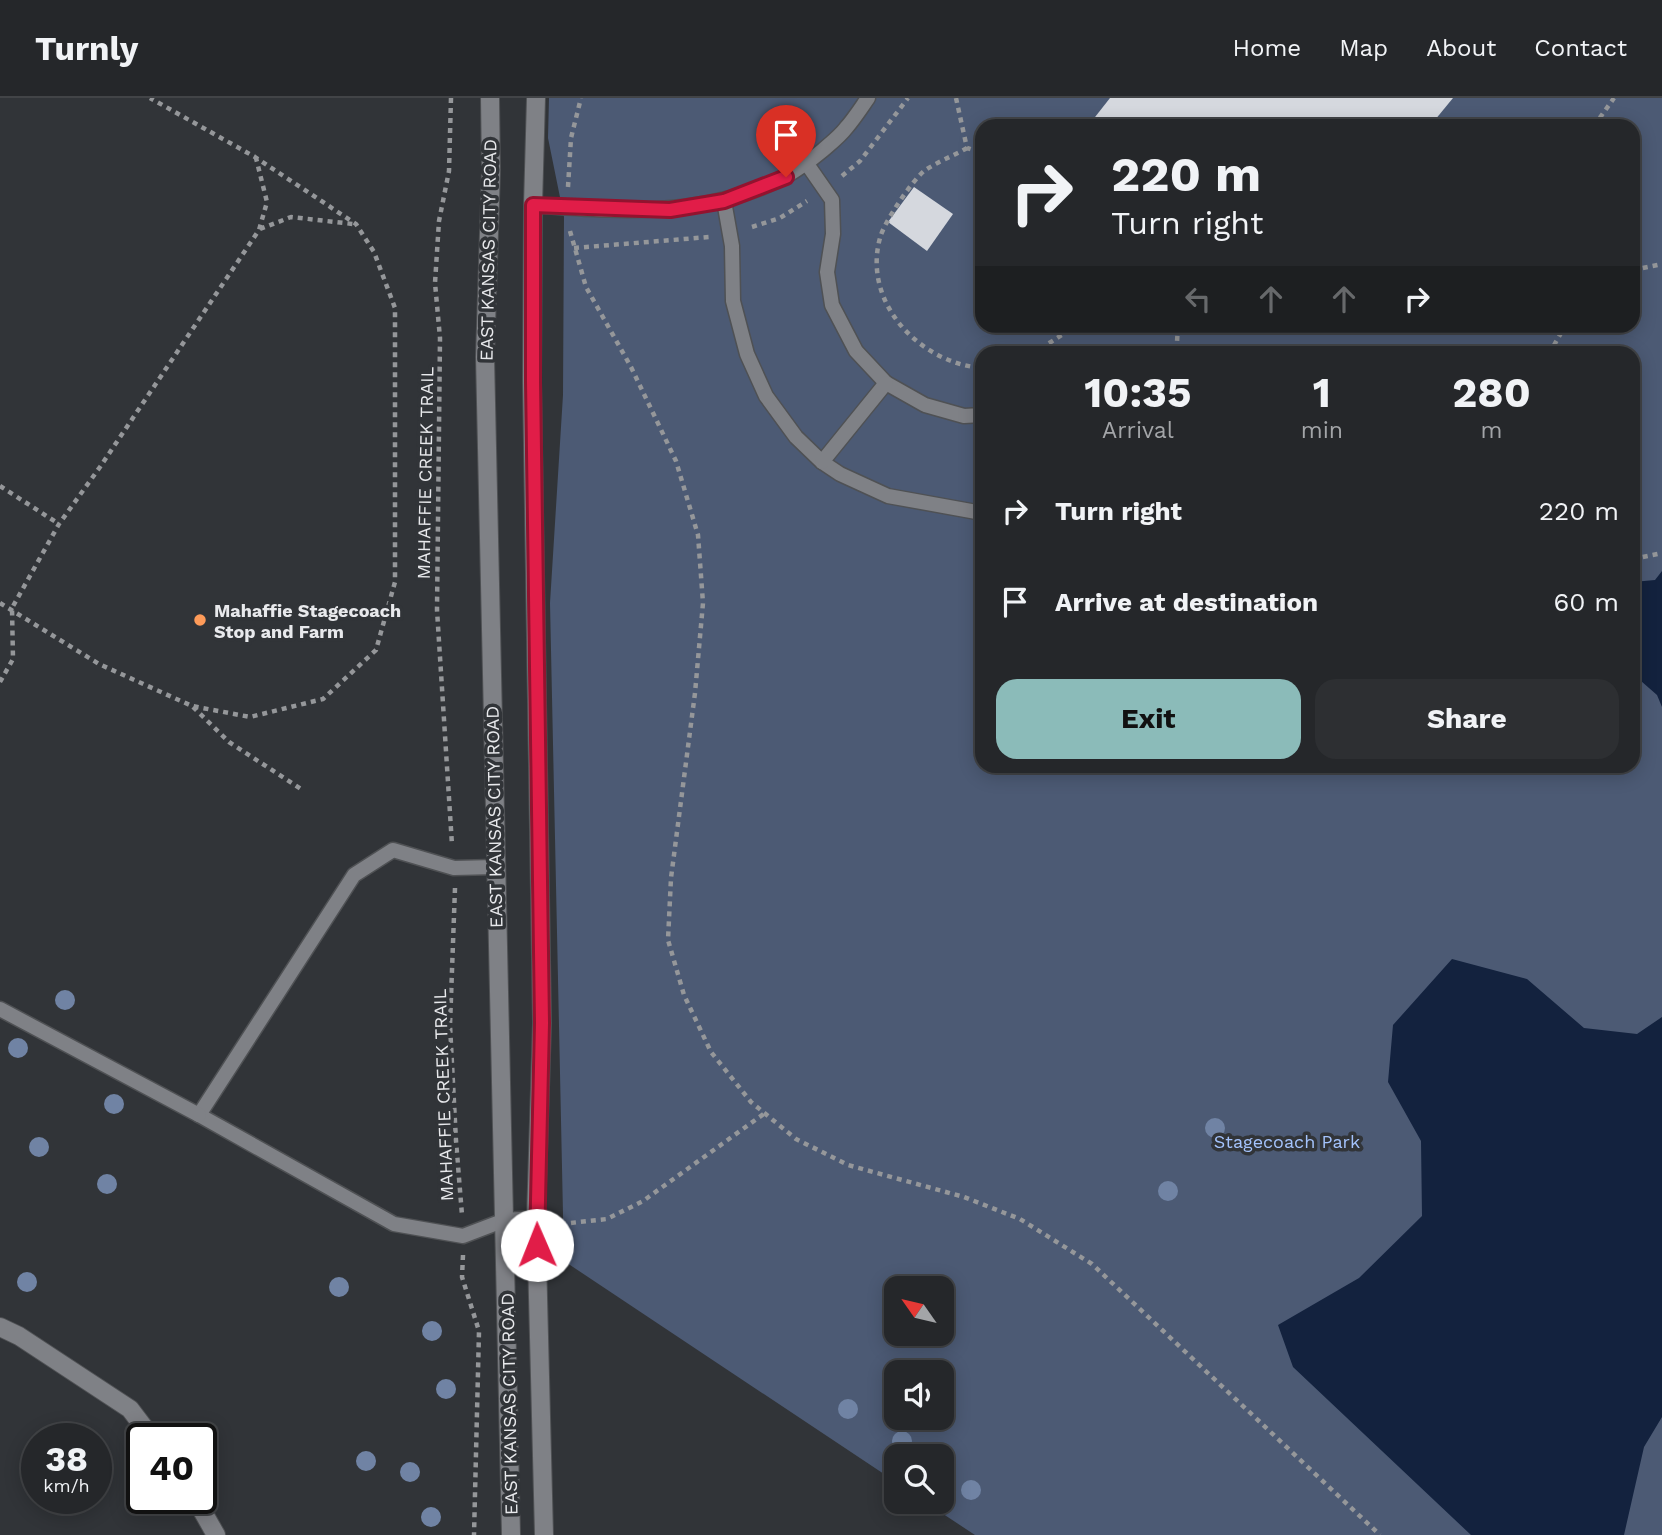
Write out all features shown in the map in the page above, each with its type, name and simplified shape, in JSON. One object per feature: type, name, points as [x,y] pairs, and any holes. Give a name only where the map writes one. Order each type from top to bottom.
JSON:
[{"type":"street","name":"EAST KANSAS CITY ROAD","points":[[490,98],[491,170],[485,357],[511,1535]]},
{"type":"street","name":"EAST KANSAS CITY ROAD","points":[[536,98],[533,381],[542,1023],[536,1218],[544,1535]]},
{"type":"street","points":[[0,1327],[19,1336],[130,1409],[141,1423]]},
{"type":"street","points":[[204,1514],[216,1535]]},
{"type":"lane","points":[[533,205],[670,210],[724,201],[786,177],[807,164],[845,130],[868,98]]},
{"type":"lane","points":[[807,164],[832,200],[833,234],[827,272],[832,305],[856,351],[886,383],[925,405],[964,416],[975,415]]},
{"type":"lane","points":[[724,201],[732,246],[733,301],[747,354],[766,396],[796,437],[821,462],[840,474],[888,496],[975,512]]},
{"type":"lane","points":[[821,462],[886,383]]},
{"type":"lane","points":[[199,1115],[354,874],[393,850],[454,868],[495,867]]},
{"type":"lane","points":[[0,1009],[199,1115],[394,1224],[463,1236],[505,1220],[536,1218]]},
{"type":"path","points":[[0,603],[99,664],[192,706],[250,716],[323,699],[376,650],[395,582],[395,308],[374,252],[356,224],[255,157],[150,98]]},
{"type":"path","name":"MAHAFFIE CREEK TRAIL","points":[[451,98],[449,171],[439,221],[435,283],[440,338],[437,610],[452,849]]},
{"type":"path","points":[[568,188],[571,138],[580,98]]},
{"type":"path","points":[[956,98],[967,148]]},
{"type":"path","points":[[1599,119],[1614,98]]},
{"type":"path","points":[[975,151],[967,148],[923,172],[894,209],[880,238],[877,275],[888,306],[906,333],[928,351],[958,365],[975,367]]},
{"type":"path","points":[[0,682],[13,659],[12,608],[59,524],[259,230],[267,202],[255,157]]},
{"type":"path","points":[[259,230],[291,217],[356,224]]},
{"type":"path","points":[[570,235],[586,287],[631,367],[677,461],[698,536],[703,603],[695,693],[671,878],[668,940],[684,995],[711,1052],[751,1102],[796,1139],[848,1165],[964,1197],[1020,1219],[1091,1264],[1380,1535]]},
{"type":"path","points":[[1640,269],[1662,264]]},
{"type":"path","points":[[1044,346],[1064,333]]},
{"type":"path","points":[[0,486],[59,524]]},
{"type":"path","points":[[1640,558],[1662,553]]},
{"type":"path","points":[[192,706],[229,742],[301,789]]},
{"type":"path","name":"MAHAFFIE CREEK TRAIL","points":[[455,884],[450,1025],[463,1222]]},
{"type":"path","points":[[536,1218],[556,1224],[607,1219],[643,1201],[765,1113]]},
{"type":"path","points":[[463,1260],[462,1277],[479,1331],[474,1535]]},
{"type":"green space","name":"Stagecoach Park","points":[[549,98],[1662,98],[1662,1535],[975,1535],[943,1514],[954,1514],[954,1444],[884,1444],[884,1474],[564,1261],[550,603],[563,395],[564,217],[548,138]]},
{"type":"shaded area","points":[[1662,571],[1662,707],[1657,695],[1640,680],[1640,581],[1655,580]]},
{"type":"shaded area","points":[[1452,959],[1527,979],[1584,1028],[1637,1034],[1662,1017],[1662,1417],[1644,1447],[1624,1535],[1471,1535],[1293,1367],[1278,1325],[1359,1278],[1422,1216],[1421,1141],[1388,1082],[1393,1025]]},
{"type":"building","points":[[1110,98],[1453,98],[1436,119],[1094,119]]},
{"type":"building","points":[[914,187],[953,214],[927,251],[888,222]]},
{"type":"place","name":"Mahaffie Stagecoach Stop and Farm","points":[[200,620]]},
{"type":"route","points":[[537,1245],[542,1023],[533,205],[670,210],[724,201],[786,177]]}]
